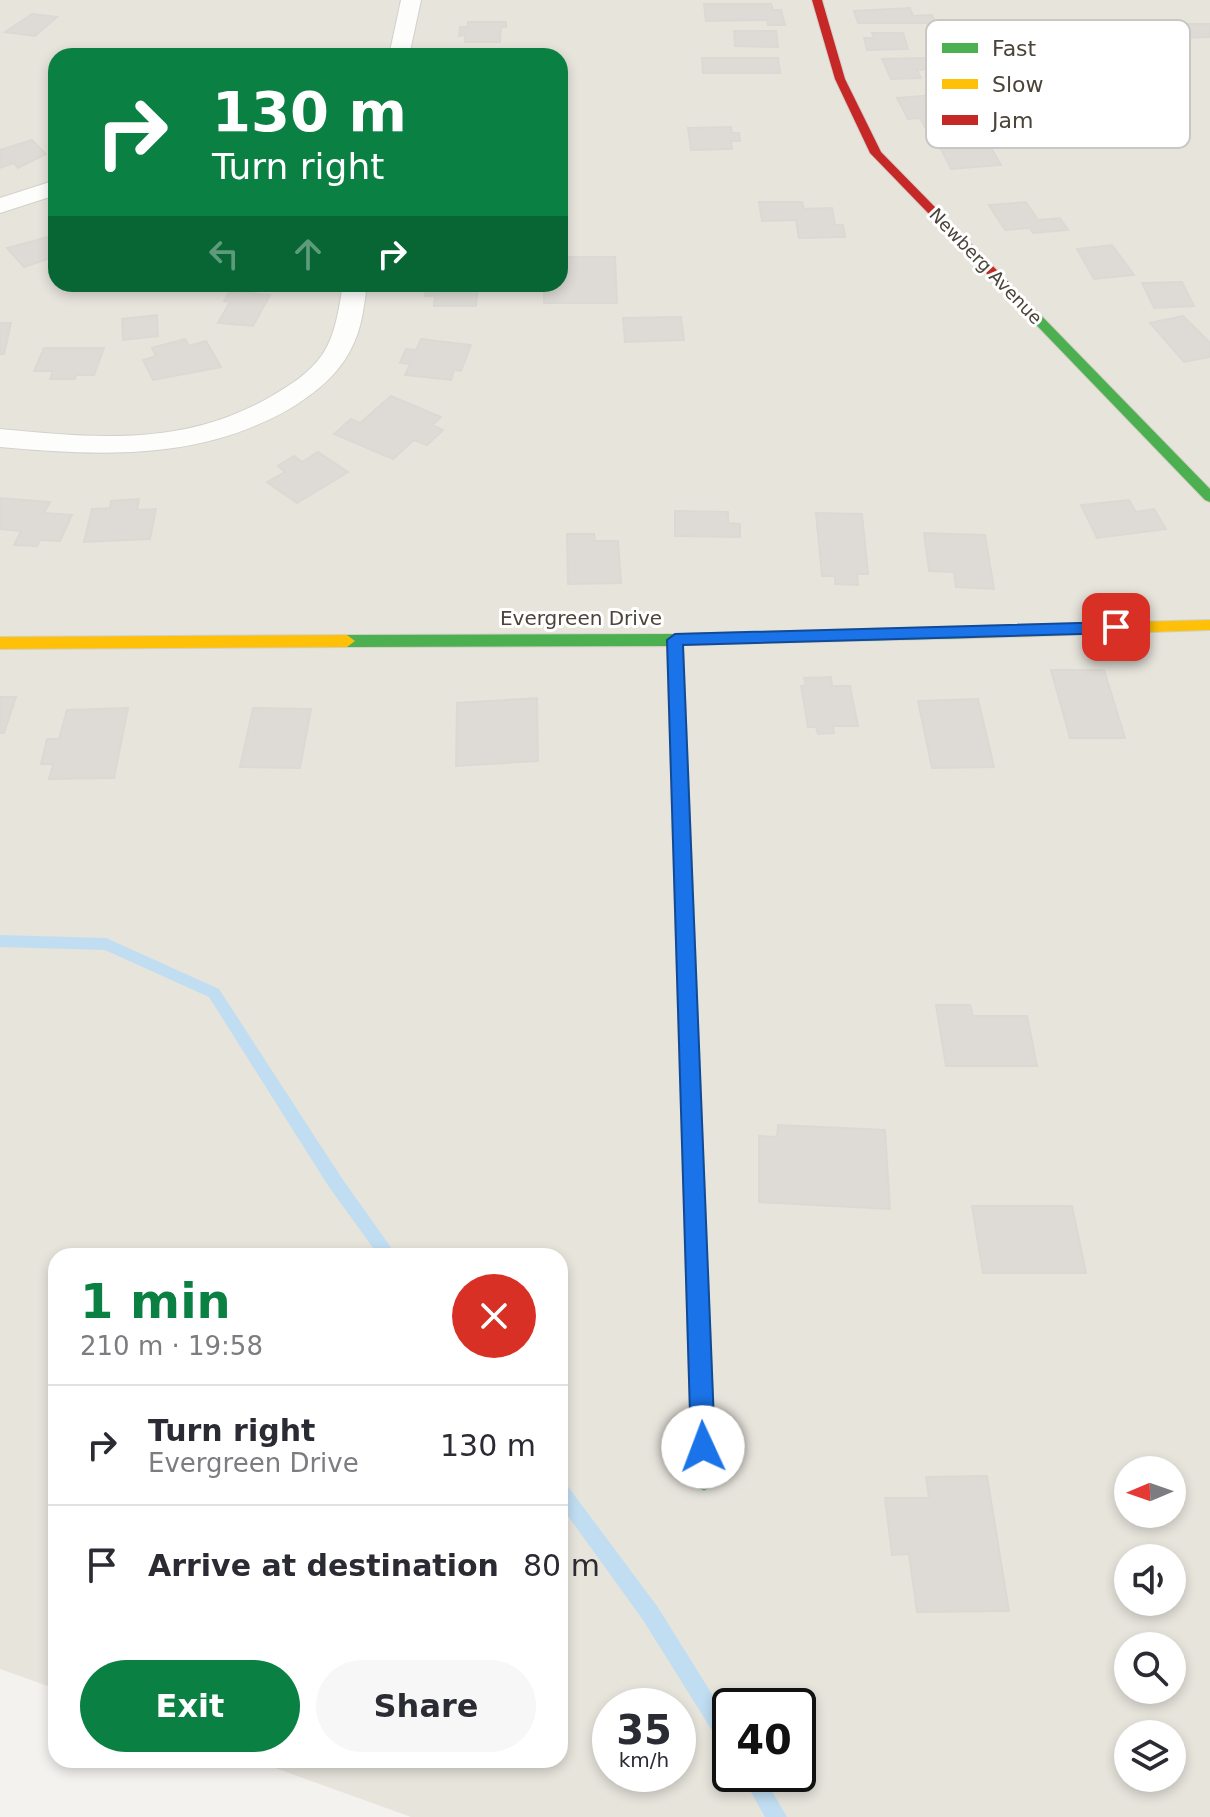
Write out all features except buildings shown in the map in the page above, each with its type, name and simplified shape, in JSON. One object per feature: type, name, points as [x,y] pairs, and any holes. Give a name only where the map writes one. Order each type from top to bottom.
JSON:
[{"type":"street","points":[[401,48],[411,0]]},
{"type":"street","name":"Newberg Avenue","points":[[817,0],[837,77],[854,117],[876,153],[1210,497]]},
{"type":"street","points":[[0,206],[48,190]]},
{"type":"street","points":[[0,438],[102,447],[157,446],[198,438],[249,420],[277,406],[310,383],[329,362],[341,346],[353,292]]},
{"type":"street","name":"Evergreen Drive","points":[[0,643],[675,640],[1210,625]]},
{"type":"street","points":[[675,640],[704,1478]]},
{"type":"shaded area","points":[[0,0],[1210,0],[1210,1817],[411,1817],[275,1768],[568,1768],[568,1248],[48,1248],[48,1686],[0,1669]]},
{"type":"waterway","points":[[0,941],[106,944],[214,993],[335,1182],[383,1248]]},
{"type":"waterway","points":[[568,1501],[650,1613],[712,1712]]},
{"type":"waterway","points":[[762,1792],[777,1817]]},
{"type":"traffic: fast","points":[[1024,305],[1210,497]]},
{"type":"traffic: fast","points":[[347,641],[675,640],[976,632]]},
{"type":"traffic: fast","points":[[675,640],[704,1478]]},
{"type":"traffic: slow","points":[[976,632],[1210,625]]},
{"type":"traffic: slow","points":[[0,643],[347,641]]},
{"type":"traffic: jam","points":[[817,0],[840,79],[876,153],[1024,305]]},
{"type":"route","points":[[703,1447],[675,640],[1116,627]]}]
